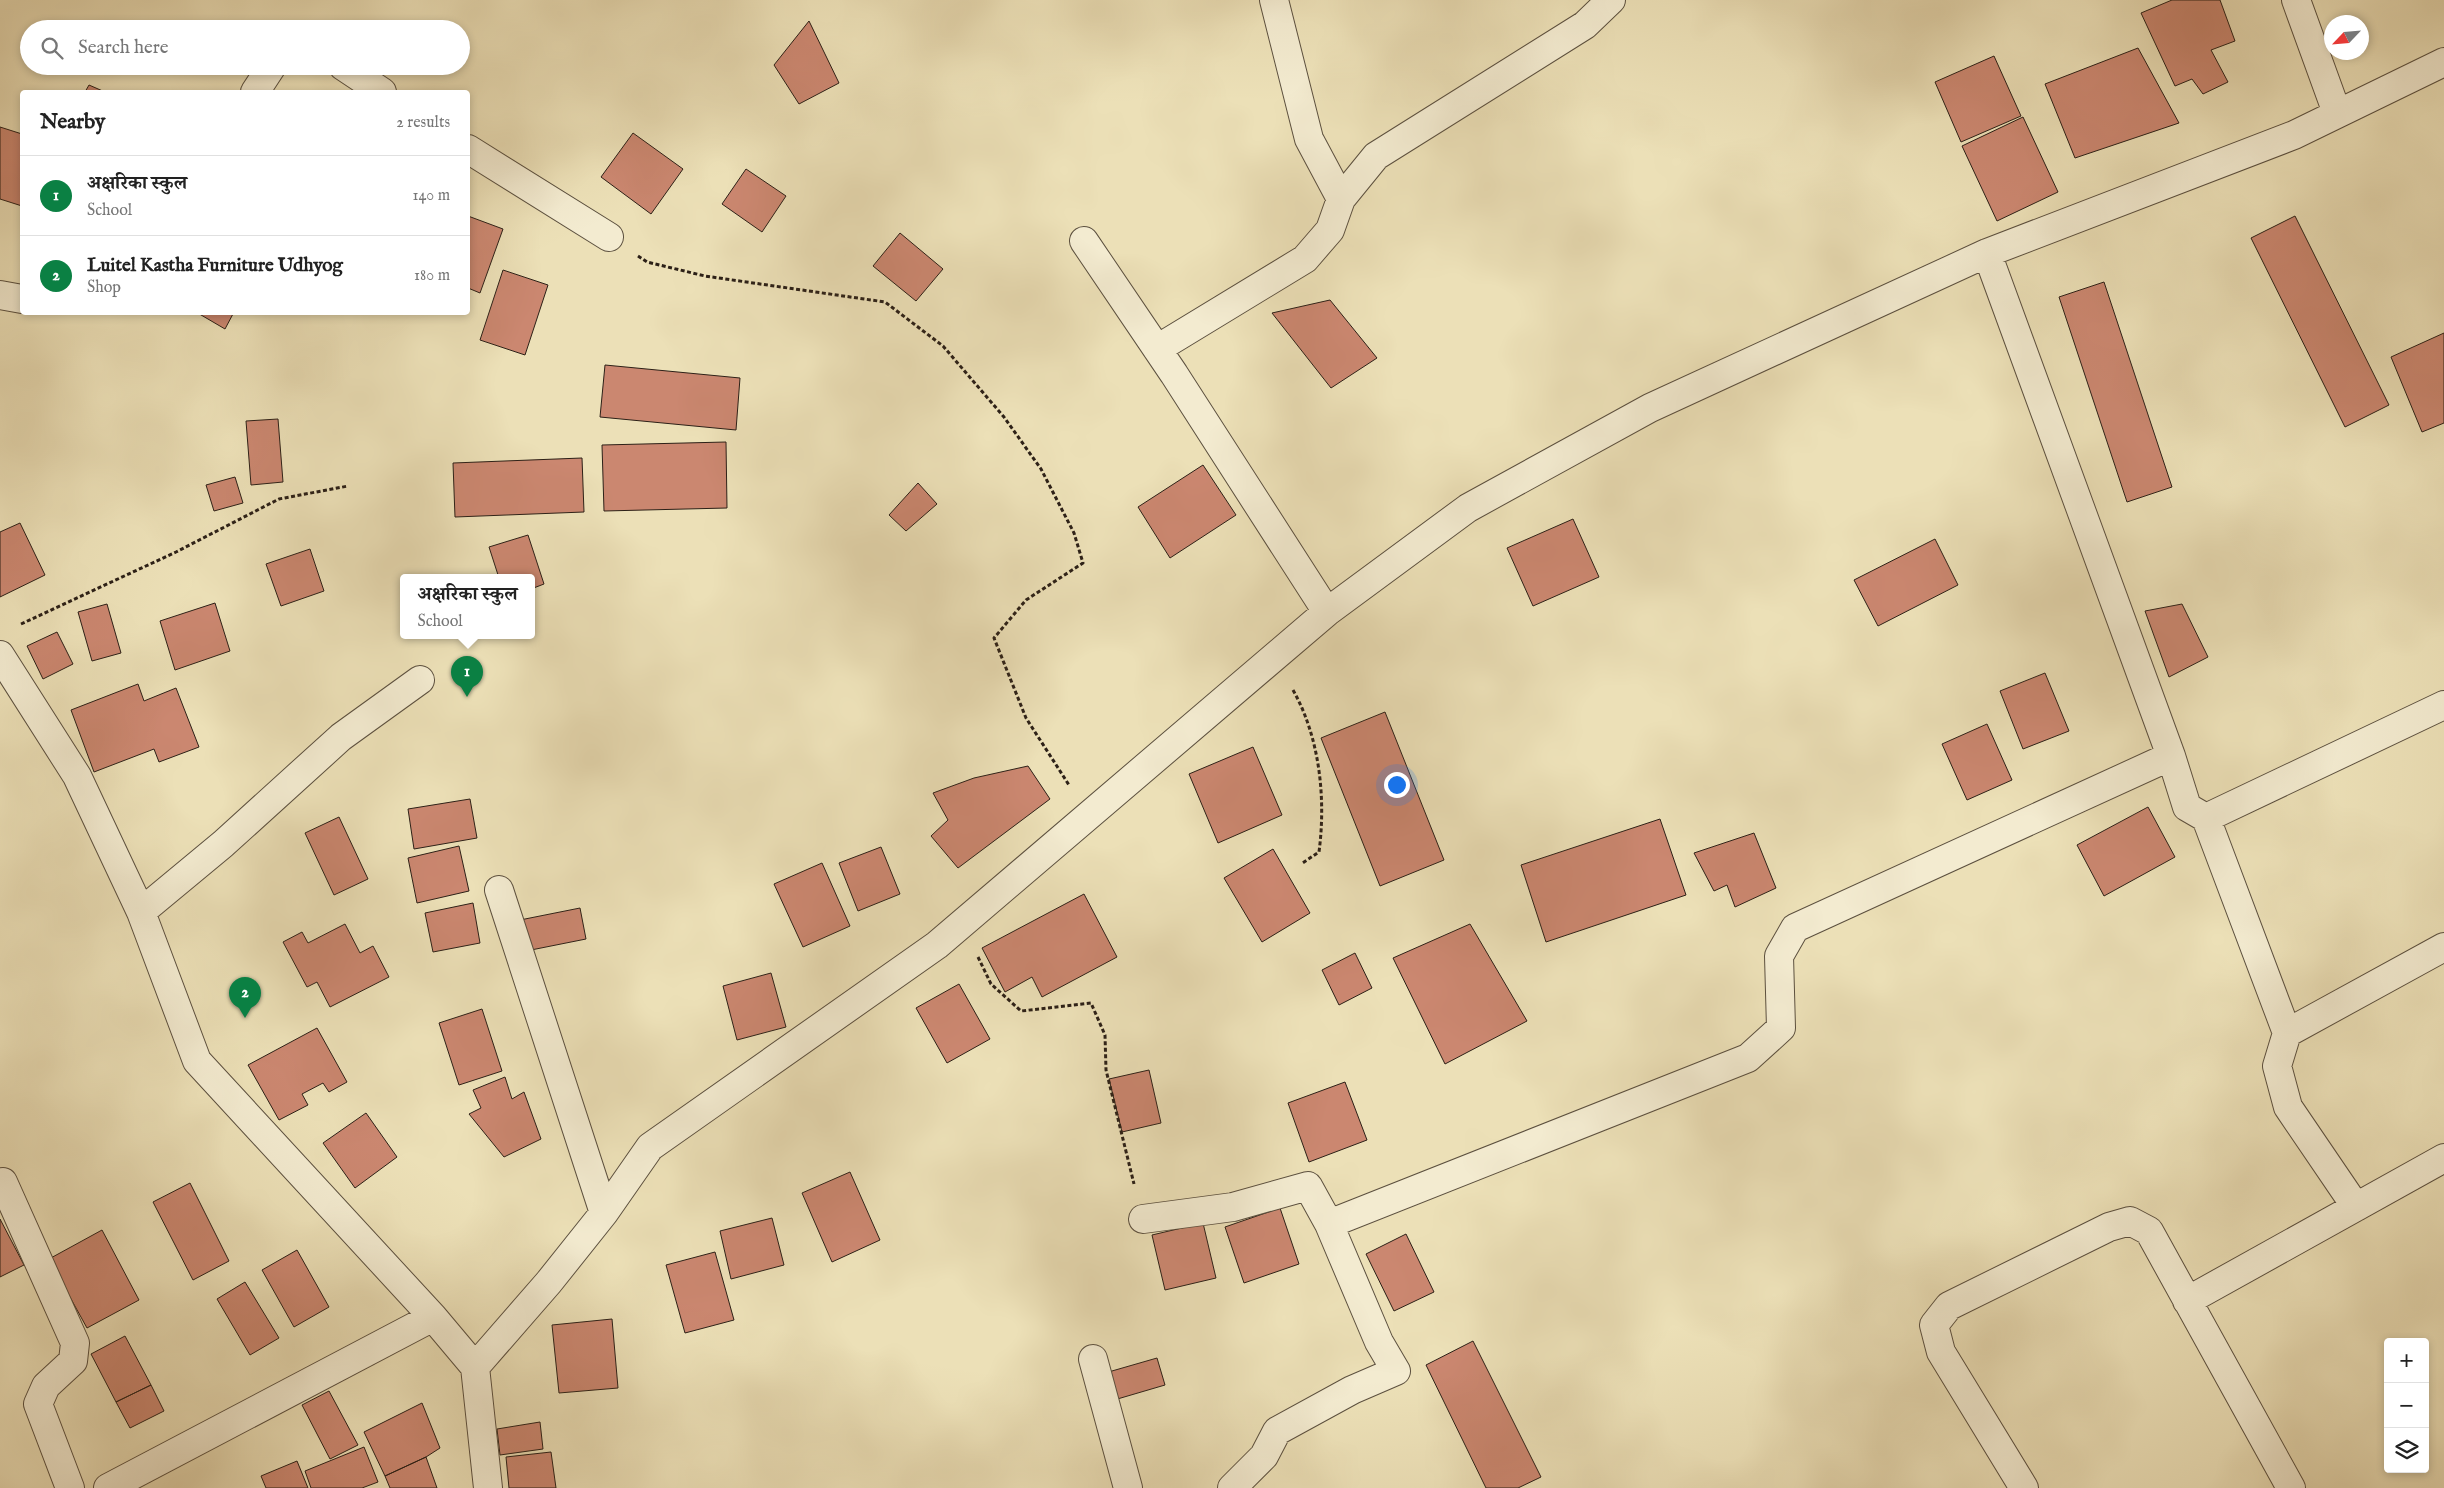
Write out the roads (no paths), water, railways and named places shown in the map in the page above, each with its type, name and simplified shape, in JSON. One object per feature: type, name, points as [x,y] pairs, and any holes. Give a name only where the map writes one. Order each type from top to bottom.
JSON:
[{"type":"street","points":[[1274,0],[1309,139],[1341,199]]},
{"type":"street","points":[[1157,349],[1305,259],[1330,230],[1341,199],[1376,156],[1472,98],[1585,25],[1611,0]]},
{"type":"street","points":[[2296,0],[2337,113]]},
{"type":"street","points":[[475,1367],[549,1282],[604,1213],[650,1146],[937,945],[1327,612],[1468,508],[1650,408],[1987,253],[2294,135],[2444,62]]},
{"type":"street","points":[[256,90],[266,75]]},
{"type":"street","points":[[356,75],[379,90]]},
{"type":"street","points":[[470,150],[609,238]]},
{"type":"street","points":[[1084,241],[1157,349],[1327,612]]},
{"type":"street","points":[[1987,253],[2171,756],[2187,807],[2206,818],[2286,1033],[2277,1066],[2288,1107],[2356,1207]]},
{"type":"street","points":[[0,295],[20,299]]},
{"type":"street","points":[[0,655],[77,776],[140,912],[197,1061],[433,1317],[475,1367],[488,1488]]},
{"type":"street","points":[[140,912],[223,844],[341,737],[420,680]]},
{"type":"street","points":[[2206,818],[2444,705]]},
{"type":"street","points":[[1329,1224],[1748,1058],[1781,1028],[1778,956],[1795,928],[2171,756]]},
{"type":"street","points":[[499,890],[604,1213]]},
{"type":"street","points":[[2286,1033],[2444,947]]},
{"type":"street","points":[[2187,1300],[2444,1158]]},
{"type":"street","points":[[3,1182],[75,1344],[73,1361],[46,1386],[38,1404],[70,1488]]},
{"type":"street","points":[[1142,1219],[1233,1208],[1308,1186],[1329,1224],[1379,1342],[1396,1372],[1352,1390],[1277,1431],[1264,1456],[1236,1487]]},
{"type":"street","points":[[2024,1488],[1940,1352],[1934,1325],[1948,1306],[2109,1228],[2130,1221],[2148,1231],[2291,1488]]},
{"type":"street","points":[[108,1488],[433,1317]]},
{"type":"street","points":[[1093,1359],[1128,1488]]},
{"type":"place","name":"अक्षरिका स्कुल","points":[[467,697]]},
{"type":"place","name":"Luitel Kastha Furniture Udhyog","points":[[245,1018]]}]
